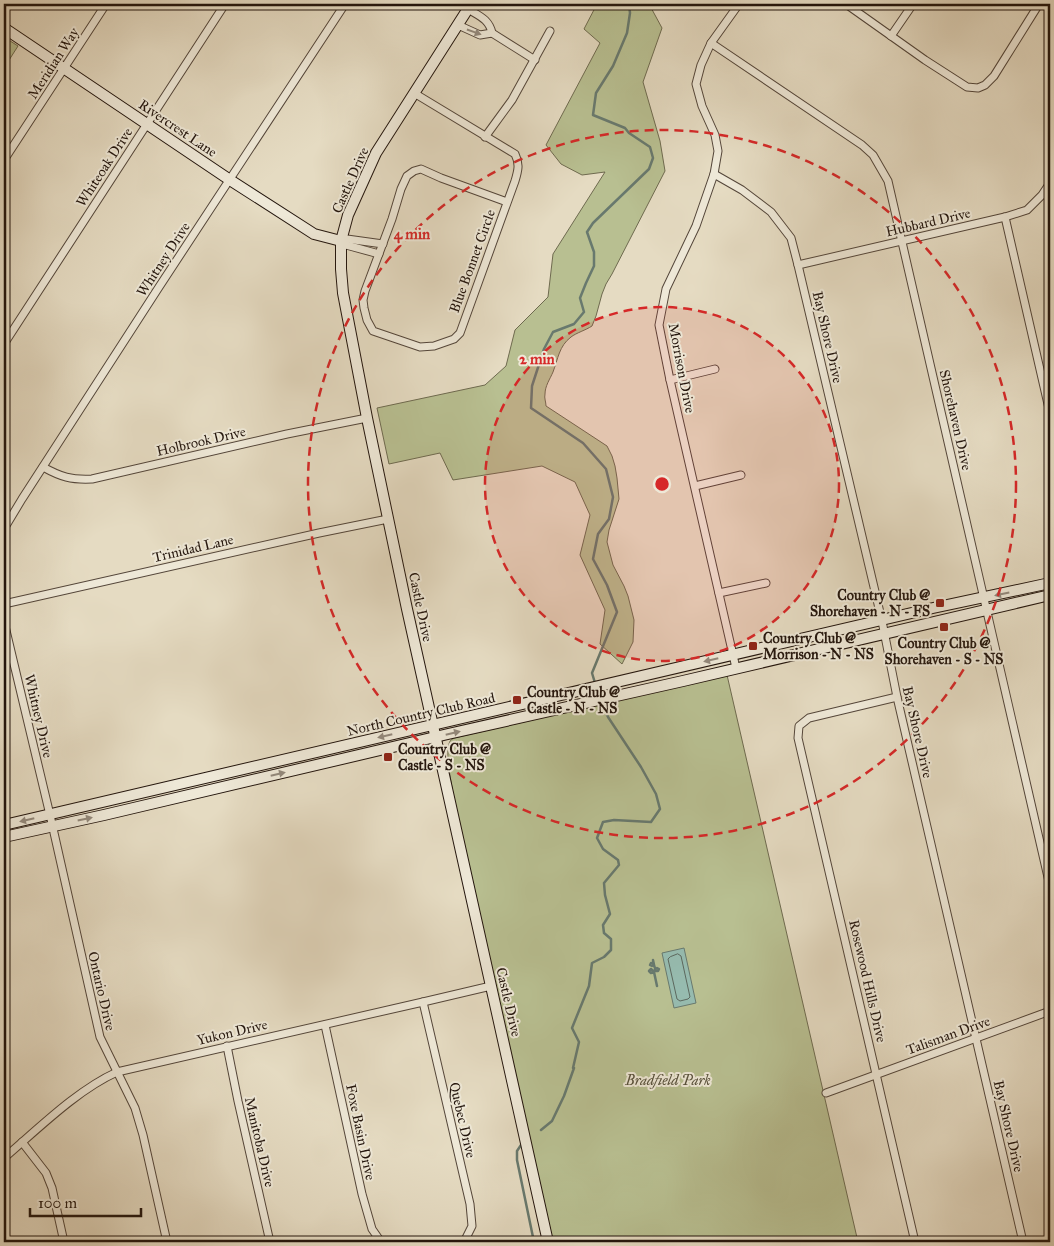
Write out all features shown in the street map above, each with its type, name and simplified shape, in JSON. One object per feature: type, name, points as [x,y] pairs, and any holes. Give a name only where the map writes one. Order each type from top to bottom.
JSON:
[{"type":"main road","name":"Castle Drive","points":[[470,6],[376,153],[348,215],[341,241],[341,269],[366,418],[432,725],[548,1242]]},
{"type":"main road","name":"Rivercrest Lane","points":[[4,28],[230,180],[314,234],[341,241]]},
{"type":"main road","name":"North Country Club Road","points":[[4,825],[1050,583]]},
{"type":"main road","name":"North Country Club Road","points":[[4,837],[1050,595]]},
{"type":"main road","points":[[658,673],[662,686]]},
{"type":"main road","points":[[249,768],[252,780]]},
{"type":"street","name":"Meridian Way","points":[[4,160],[106,4]]},
{"type":"street","name":"Whiteoak Drive","points":[[4,344],[225,4]]},
{"type":"street","name":"Whitney Drive","points":[[4,529],[159,287],[345,4]]},
{"type":"street","name":"Morrison Drive","points":[[736,668],[670,380],[659,320],[666,289],[696,226],[714,174],[718,151],[716,135],[702,106],[696,84],[701,65],[711,43],[739,4]]},
{"type":"street","points":[[846,4],[967,87],[978,88],[985,85],[994,76],[1039,4]]},
{"type":"street","points":[[891,36],[913,4]]},
{"type":"street","points":[[470,6],[490,25],[492,33]]},
{"type":"street","points":[[458,25],[480,35],[492,33],[535,60]]},
{"type":"street","points":[[485,137],[512,100],[550,31]]},
{"type":"street","name":"Shorehaven Drive","points":[[711,43],[862,145],[873,155],[888,181],[1050,886]]},
{"type":"street","points":[[414,93],[515,154],[519,167],[507,202]]},
{"type":"street","name":"Blue Bonnet Circle","points":[[421,169],[507,202],[460,333],[454,339],[434,346],[420,347],[373,331],[367,320],[363,300],[383,244],[406,176],[414,171],[421,169]]},
{"type":"street","name":"Bay Shore Drive","points":[[714,174],[742,190],[771,212],[791,238],[882,621],[897,697],[1023,1242]]},
{"type":"street","name":"Hubbard Drive","points":[[798,265],[1027,210],[1042,195],[1050,183]]},
{"type":"street","points":[[1004,217],[1050,413]]},
{"type":"street","points":[[341,241],[347,239],[383,244]]},
{"type":"street","points":[[341,241],[346,245],[379,254]]},
{"type":"street","points":[[670,380],[715,369]]},
{"type":"street","name":"Holbrook Drive","points":[[43,467],[67,478],[78,480],[92,479],[287,434],[366,418]]},
{"type":"street","points":[[695,486],[741,475]]},
{"type":"street","name":"Trinidad Lane","points":[[4,604],[388,518]]},
{"type":"street","points":[[719,593],[766,583]]},
{"type":"street","name":"Whitney Drive","points":[[4,622],[52,826]]},
{"type":"street","name":"Rosewood Hills Drive","points":[[897,697],[809,718],[799,726],[798,738],[915,1242]]},
{"type":"street","name":"Ontario Drive","points":[[52,826],[100,1038],[135,1108],[143,1135],[167,1242]]},
{"type":"street","name":"Yukon Drive","points":[[4,1158],[100,1079],[117,1072],[491,986]]},
{"type":"street","name":"Quebec Drive","points":[[423,1002],[470,1204],[472,1226],[464,1242]]},
{"type":"street","name":"Talisman Drive","points":[[826,1092],[1050,1011]]},
{"type":"street","name":"Foxe Basin Drive","points":[[325,1025],[362,1194],[372,1229],[382,1242]]},
{"type":"street","name":"Manitoba Drive","points":[[227,1046],[270,1242]]},
{"type":"street","points":[[22,1142],[46,1173],[52,1188],[64,1242]]},
{"type":"green space","points":[[597,4],[649,4],[662,28],[643,82],[660,141],[665,171],[606,284],[592,326],[573,336],[564,344],[559,353],[545,391],[545,397],[546,406],[607,446],[615,466],[619,499],[607,542],[613,565],[628,596],[634,620],[633,642],[622,664],[600,644],[605,610],[580,555],[590,515],[575,482],[542,466],[453,480],[440,453],[389,464],[377,408],[485,385],[506,366],[515,330],[548,297],[553,254],[605,172],[582,175],[561,164],[546,145],[600,43],[584,29]]},
{"type":"green space","points":[[4,37],[18,46],[4,68]]},
{"type":"green space","name":"Bradfield Park","points":[[727,675],[858,1242],[553,1242],[460,828],[449,772],[449,743],[454,738]]},
{"type":"water","points":[[684,948],[696,1003],[674,1008],[662,953]]},
{"type":"waterway","points":[[595,683],[592,673],[617,612],[607,585],[593,559],[598,534],[609,519],[613,497],[606,469],[583,443],[531,408],[532,386],[544,349],[553,332],[574,324],[584,312],[580,298],[594,266],[594,252],[587,232],[593,223],[649,169],[653,158],[650,147],[629,133],[625,128],[593,115],[596,93],[613,66],[627,33],[630,13],[629,4]]},
{"type":"waterway","points":[[541,1130],[552,1121],[574,1068],[579,1042],[572,1028],[589,986],[592,963],[604,957],[611,950],[611,939],[604,933],[603,925],[610,914],[604,883],[619,865],[618,860],[603,849],[597,838],[603,822],[614,820],[651,822],[660,809],[656,794],[641,767],[601,703]]},
{"type":"waterway","points":[[653,960],[654,965],[650,965],[653,963]]},
{"type":"waterway","points":[[653,963],[655,970],[658,971],[659,969],[657,968],[656,969],[655,970],[654,971],[653,972],[651,973],[649,971],[651,969],[654,972],[657,986]]},
{"type":"waterway","points":[[521,1145],[517,1151],[517,1160],[534,1242]]},
{"type":"place","name":"Country Club @ Shorehaven - N - FS","points":[[940,603]]},
{"type":"place","name":"Country Club @ Shorehaven - S - NS","points":[[944,627]]},
{"type":"place","name":"Country Club @ Morrison - N - NS","points":[[753,646]]},
{"type":"place","name":"Country Club @ Castle - N - NS","points":[[517,700]]},
{"type":"place","name":"Country Club @ Castle - S - NS","points":[[388,757]]}]
